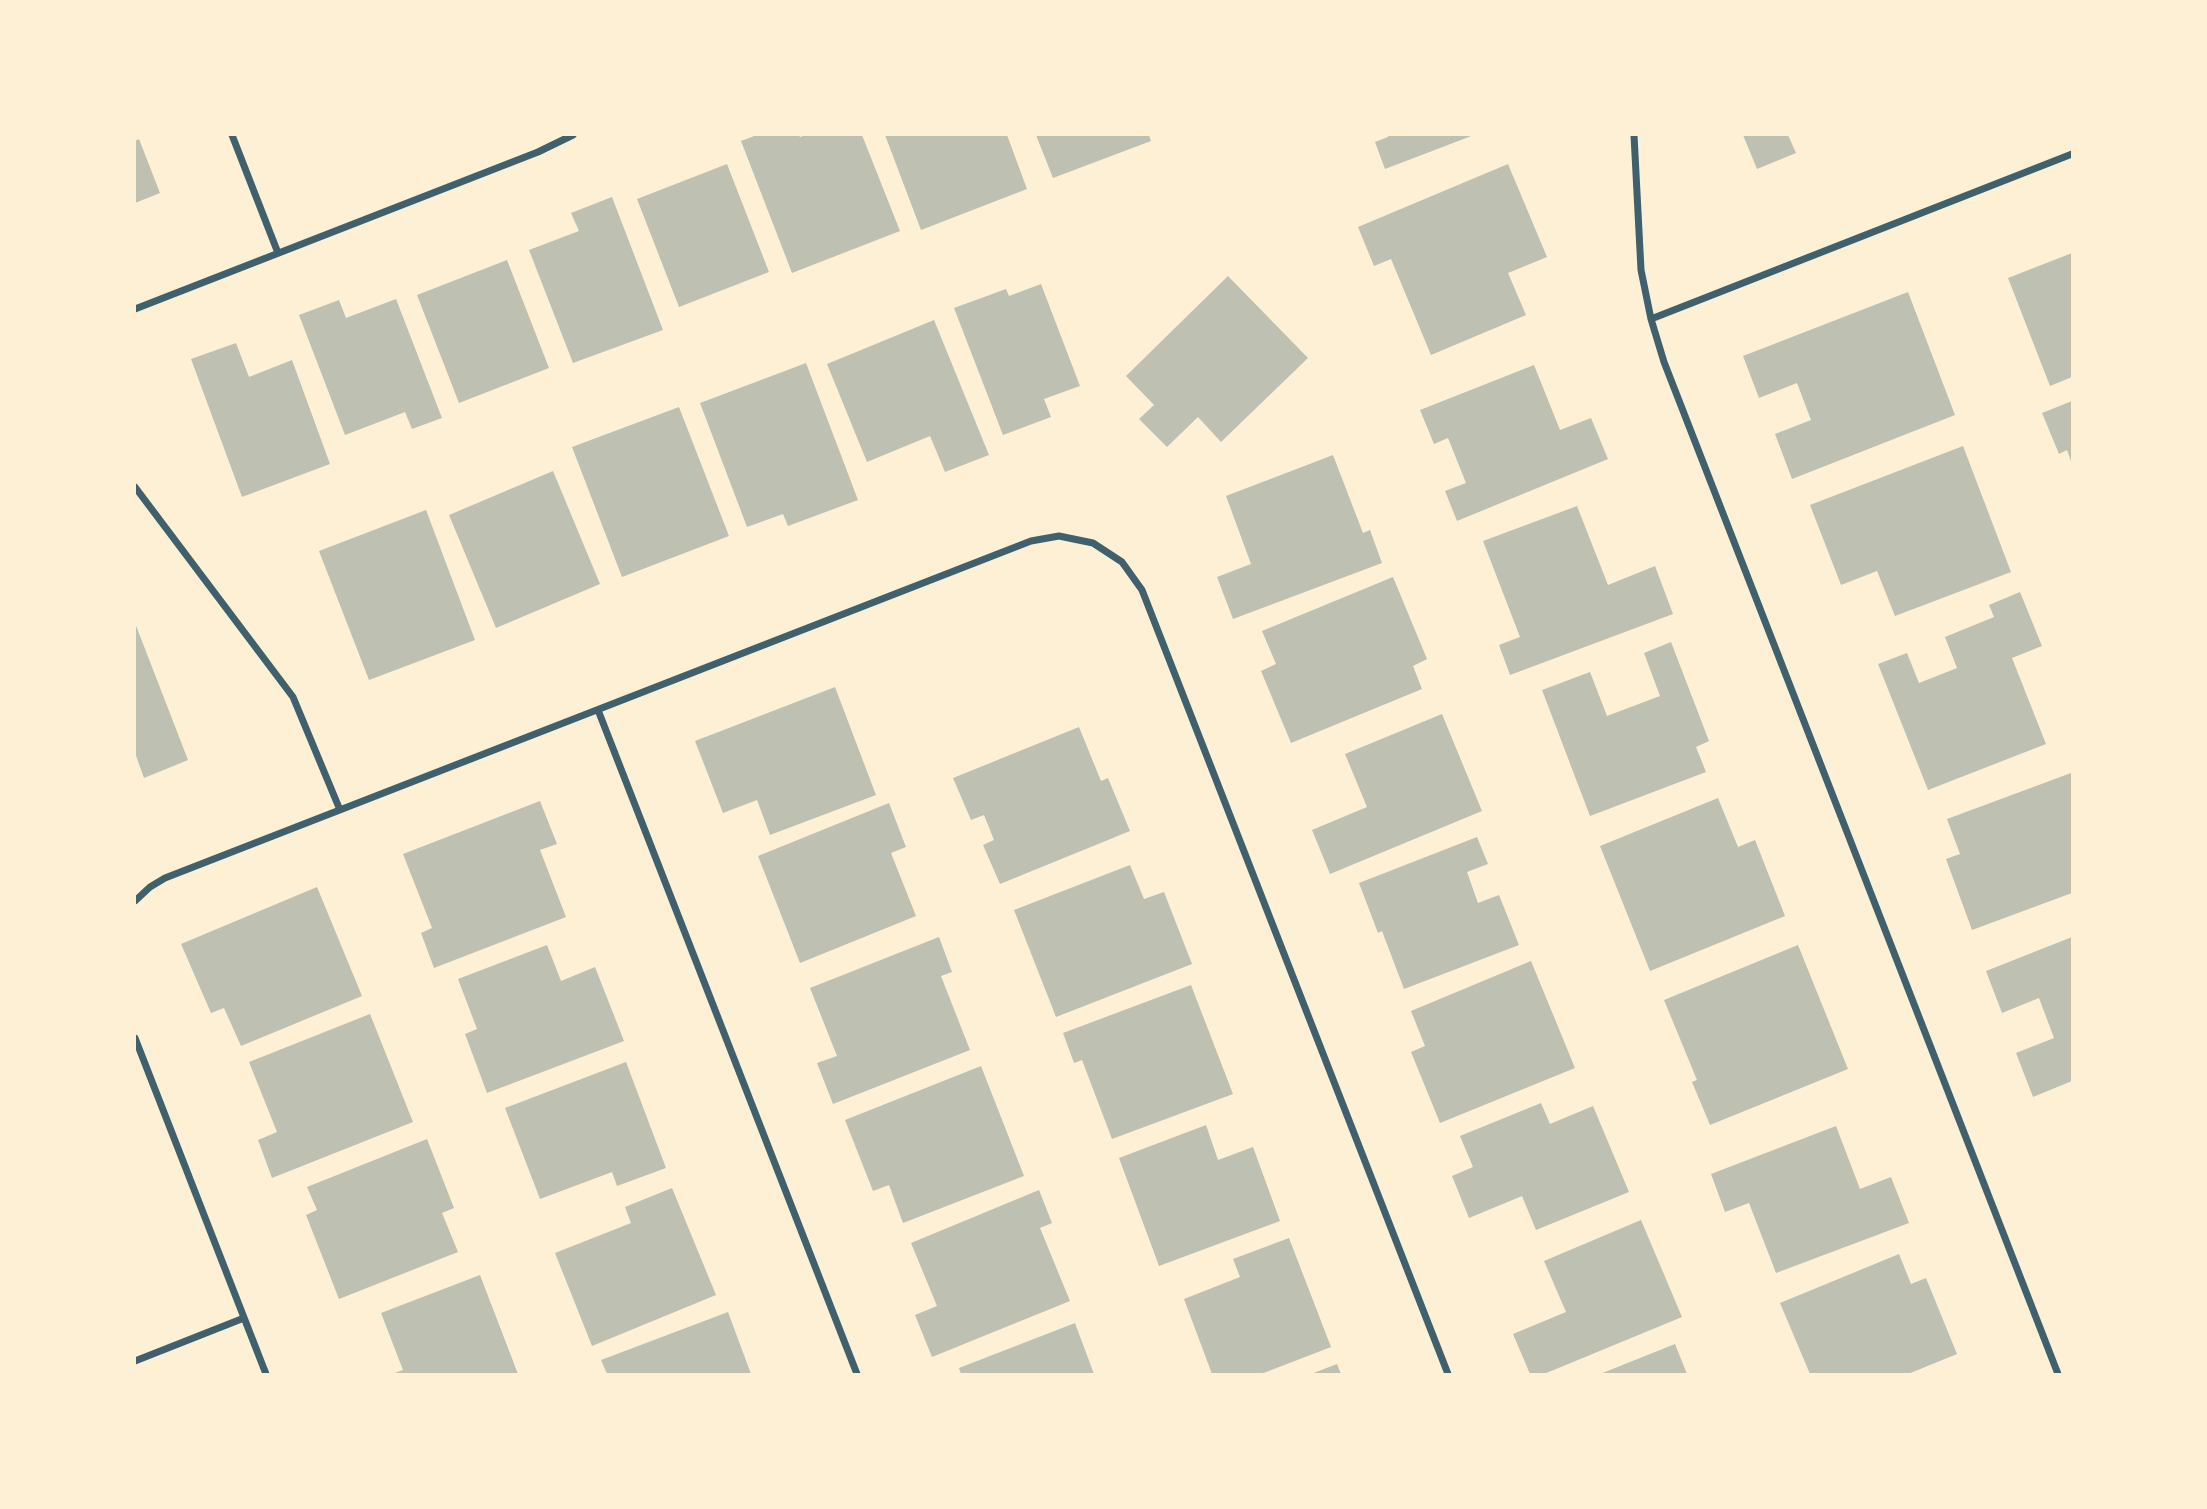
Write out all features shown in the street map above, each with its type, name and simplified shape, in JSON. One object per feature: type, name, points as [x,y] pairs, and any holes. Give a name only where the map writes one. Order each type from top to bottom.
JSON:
[{"type":"street","points":[[232,135],[278,253]]},
{"type":"street","points":[[135,309],[538,152],[573,135]]},
{"type":"street","points":[[1634,135],[1639,246],[1651,319],[1664,362],[2058,1374]]},
{"type":"street","points":[[1651,319],[2072,154]]},
{"type":"street","points":[[135,487],[293,697],[340,810]]},
{"type":"street","points":[[135,901],[165,878],[1031,541],[1059,536],[1093,543],[1122,562],[1142,590],[1448,1374]]},
{"type":"street","points":[[598,709],[857,1374]]},
{"type":"street","points":[[135,1038],[266,1374]]},
{"type":"street","points":[[135,1361],[244,1318]]},
{"type":"building","points":[[757,135],[862,135],[900,231],[792,273],[741,141]]},
{"type":"building","points":[[885,135],[1007,135],[1027,189],[921,230]]},
{"type":"building","points":[[1036,135],[1149,135],[1151,141],[1053,178]]},
{"type":"building","points":[[1388,135],[1474,135],[1385,169],[1375,142]]},
{"type":"building","points":[[1743,135],[1788,135],[1796,153],[1757,169]]},
{"type":"building","points":[[139,139],[160,193],[135,203],[135,141]]},
{"type":"building","points":[[727,164],[769,272],[679,307],[637,199]]},
{"type":"building","points":[[1508,164],[1547,257],[1508,273],[1526,315],[1431,355],[1391,259],[1374,266],[1358,227]]},
{"type":"building","points":[[612,197],[663,330],[573,363],[529,250],[579,231],[571,213]]},
{"type":"building","points":[[2072,253],[2072,377],[2050,386],[2008,278]]},
{"type":"building","points":[[507,260],[549,368],[459,403],[417,295]]},
{"type":"building","points":[[1228,276],[1308,358],[1221,442],[1198,417],[1167,447],[1139,419],[1154,405],[1126,376]]},
{"type":"building","points":[[1041,284],[1080,386],[1044,399],[1051,417],[1003,435],[954,308],[1006,289],[1009,296]]},
{"type":"building","points":[[1908,292],[1955,415],[1792,479],[1775,434],[1811,420],[1797,383],[1759,398],[1743,356]]},
{"type":"building","points":[[396,299],[442,418],[412,429],[405,412],[345,435],[299,315],[339,300],[346,318]]},
{"type":"building","points":[[934,320],[989,455],[945,472],[930,436],[867,462],[827,364]]},
{"type":"building","points":[[236,343],[249,377],[292,360],[330,464],[242,497],[191,359]]},
{"type":"building","points":[[806,363],[858,500],[788,526],[783,514],[747,527],[700,403]]},
{"type":"building","points":[[1534,365],[1560,430],[1591,418],[1608,459],[1457,521],[1445,491],[1466,483],[1448,438],[1434,444],[1420,410]]},
{"type":"building","points":[[2072,401],[2072,464],[2067,450],[2059,454],[2042,413]]},
{"type":"building","points":[[679,407],[729,536],[622,577],[572,447]]},
{"type":"building","points":[[1963,446],[2011,572],[1895,616],[1877,571],[1841,585],[1810,505]]},
{"type":"building","points":[[1333,455],[1363,533],[1370,530],[1382,563],[1233,619],[1217,577],[1251,564],[1226,496]]},
{"type":"building","points":[[553,471],[600,584],[496,628],[449,515]]},
{"type":"building","points":[[1577,506],[1608,585],[1655,566],[1673,614],[1510,675],[1499,645],[1520,637],[1483,541]]},
{"type":"building","points":[[426,510],[475,640],[369,680],[319,551]]},
{"type":"building","points":[[1393,577],[1427,659],[1413,666],[1422,689],[1291,743],[1261,671],[1276,664],[1262,631]]},
{"type":"building","points":[[2020,592],[2042,646],[2012,658],[2046,744],[1928,790],[1878,664],[1907,653],[1919,683],[1957,668],[1945,637],[1994,617],[1989,605]]},
{"type":"building","points":[[135,623],[188,760],[144,778],[135,753]]},
{"type":"building","points":[[1671,642],[1709,741],[1696,747],[1706,772],[1590,816],[1542,690],[1590,672],[1607,716],[1660,696],[1644,653]]},
{"type":"building","points":[[835,687],[876,795],[770,835],[757,800],[723,813],[695,741]]},
{"type":"building","points":[[1442,714],[1482,811],[1330,874],[1312,830],[1367,807],[1345,754]]},
{"type":"building","points":[[1079,727],[1101,781],[1108,778],[1130,831],[1000,884],[983,845],[994,840],[984,815],[971,820],[953,778]]},
{"type":"building","points":[[2071,773],[2072,893],[1972,930],[1946,859],[1960,854],[1947,819]]},
{"type":"building","points":[[1718,798],[1738,847],[1755,840],[1785,916],[1650,971],[1600,846]]},
{"type":"building","points":[[540,801],[557,844],[540,850],[566,917],[434,968],[421,933],[432,928],[403,854]]},
{"type":"building","points":[[889,803],[906,847],[891,853],[916,916],[800,963],[758,856]]},
{"type":"building","points":[[1477,837],[1488,864],[1467,872],[1478,903],[1499,895],[1519,945],[1404,989],[1382,931],[1378,933],[1359,883]]},
{"type":"building","points":[[1130,865],[1144,899],[1164,892],[1192,964],[1056,1017],[1014,910]]},
{"type":"building","points":[[317,887],[362,996],[241,1046],[224,1008],[211,1013],[181,944]]},
{"type":"building","points":[[939,937],[952,972],[941,976],[970,1050],[833,1104],[817,1063],[837,1056],[810,988]]},
{"type":"building","points":[[2072,937],[2072,1081],[2033,1097],[2016,1053],[2054,1038],[2039,998],[2002,1013],[1986,971]]},
{"type":"building","points":[[547,945],[561,981],[595,967],[624,1041],[487,1093],[465,1034],[477,1029],[458,979]]},
{"type":"building","points":[[1798,945],[1848,1069],[1710,1125],[1692,1082],[1697,1080],[1664,1000]]},
{"type":"building","points":[[1531,961],[1575,1068],[1440,1123],[1411,1052],[1425,1046],[1411,1011]]},
{"type":"building","points":[[1191,985],[1233,1094],[1112,1139],[1082,1060],[1074,1063],[1063,1033]]},
{"type":"building","points":[[370,1014],[413,1122],[272,1178],[258,1140],[277,1132],[249,1062]]},
{"type":"building","points":[[626,1062],[666,1168],[617,1186],[612,1172],[540,1199],[505,1108]]},
{"type":"building","points":[[981,1066],[1024,1176],[903,1223],[889,1185],[873,1191],[845,1120]]},
{"type":"building","points":[[1541,1103],[1550,1124],[1593,1106],[1629,1192],[1536,1230],[1522,1196],[1469,1218],[1452,1176],[1473,1167],[1460,1136]]},
{"type":"building","points":[[1206,1125],[1218,1160],[1253,1147],[1280,1221],[1159,1266],[1119,1158]]},
{"type":"building","points":[[1836,1126],[1860,1189],[1891,1177],[1909,1223],[1776,1273],[1749,1203],[1725,1212],[1711,1174]]},
{"type":"building","points":[[427,1139],[454,1208],[442,1213],[458,1252],[339,1299],[306,1215],[317,1210],[307,1187]]},
{"type":"building","points":[[672,1188],[716,1295],[592,1346],[555,1253],[631,1223],[625,1207]]},
{"type":"building","points":[[1039,1190],[1052,1223],[1040,1228],[1070,1301],[932,1357],[915,1315],[937,1306],[911,1243]]},
{"type":"building","points":[[1641,1220],[1682,1317],[1544,1374],[1530,1374],[1513,1334],[1566,1312],[1544,1261]]},
{"type":"building","points":[[1289,1238],[1331,1347],[1261,1374],[1212,1374],[1184,1299],[1240,1277],[1233,1259]]},
{"type":"building","points":[[1899,1254],[1911,1284],[1926,1278],[1957,1354],[1908,1374],[1810,1374],[1780,1303]]},
{"type":"building","points":[[480,1275],[518,1374],[392,1374],[403,1370],[381,1313]]},
{"type":"building","points":[[728,1312],[751,1374],[607,1374],[601,1360]]},
{"type":"building","points":[[1075,1323],[1094,1374],[961,1374],[959,1368]]},
{"type":"building","points":[[1675,1344],[1687,1374],[1600,1374]]},
{"type":"building","points":[[1337,1364],[1341,1374],[1311,1374]]}]
